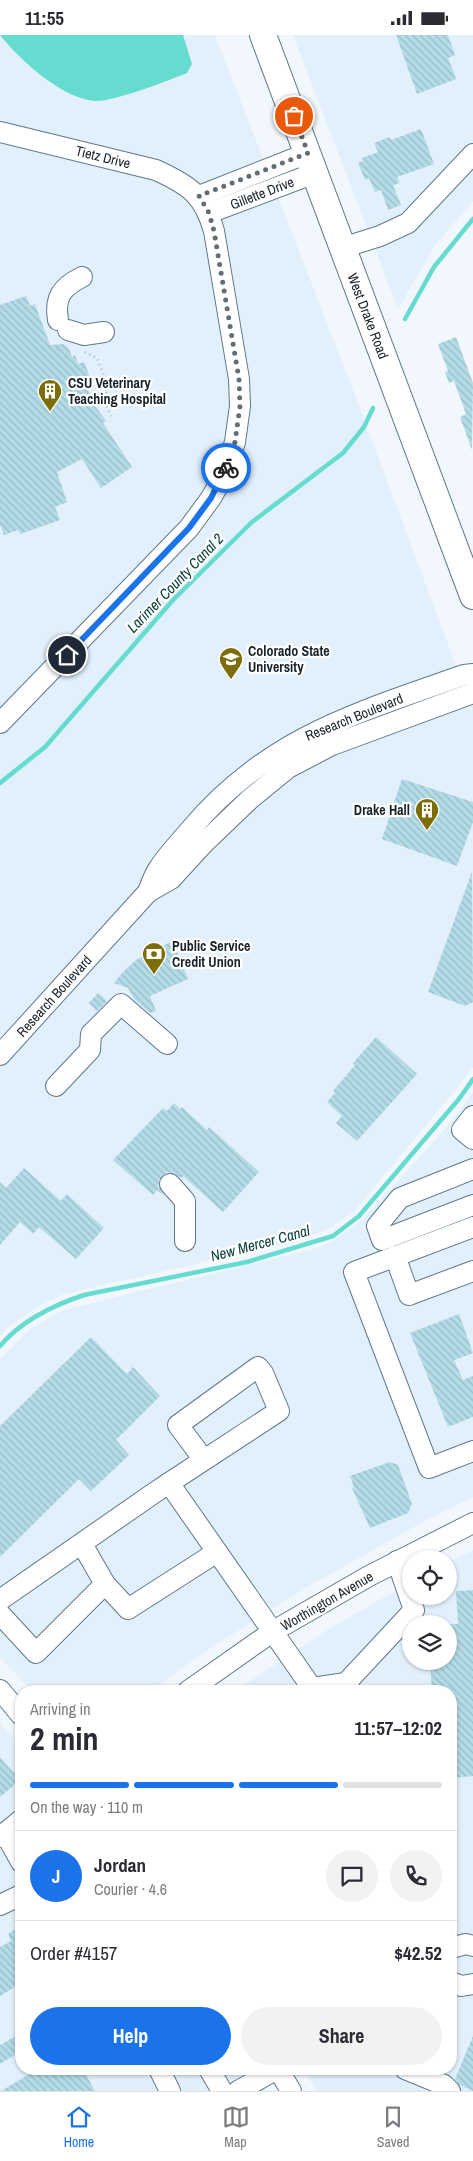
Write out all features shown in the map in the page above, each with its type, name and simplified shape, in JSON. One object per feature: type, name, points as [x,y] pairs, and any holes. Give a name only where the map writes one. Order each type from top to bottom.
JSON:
[{"type":"main road","name":"West Drake Road","points":[[263,35],[473,596]]},
{"type":"street","name":"Tietz Drive","points":[[0,132],[156,170],[180,181],[204,205]]},
{"type":"street","points":[[342,248],[408,223],[473,154]]},
{"type":"street","name":"Gillette Drive","points":[[204,205],[312,163]]},
{"type":"street","points":[[0,723],[189,528],[211,498],[224,475],[235,442],[240,406],[239,379],[214,231],[204,205]]},
{"type":"street","points":[[82,277],[71,282],[57,298],[56,309],[68,328],[92,336],[104,333]]},
{"type":"street","name":"Research Boulevard","points":[[148,892],[158,869],[207,810],[235,783],[275,753],[313,732],[370,709],[464,675],[473,674]]},
{"type":"street","name":"Research Boulevard","points":[[0,1055],[148,892],[171,879],[203,844],[250,799],[288,768],[332,745],[473,693]]},
{"type":"street","points":[[56,1086],[90,1050],[91,1034],[122,1003],[167,1045]]},
{"type":"street","points":[[473,1116],[462,1130],[473,1139]]},
{"type":"street","points":[[473,1169],[400,1198],[376,1226],[409,1295],[473,1271]]},
{"type":"street","points":[[170,1184],[186,1201],[185,1241]]},
{"type":"street","points":[[473,1205],[354,1272],[429,1468],[473,1451]]},
{"type":"street","points":[[389,1252],[473,1227]]},
{"type":"street","points":[[0,1600],[169,1483],[279,1411],[263,1373],[258,1367],[178,1425],[204,1460]]},
{"type":"street","points":[[169,1483],[309,1685]]},
{"type":"street","name":"Worthington Avenue","points":[[197,1685],[272,1632],[397,1561],[473,1523]]},
{"type":"street","points":[[82,1544],[105,1584],[128,1609],[217,1552]]},
{"type":"street","points":[[351,1685],[414,1610],[397,1561]]},
{"type":"street","points":[[0,1614],[36,1653],[105,1584]]},
{"type":"street","points":[[0,1690],[15,1708]]},
{"type":"street","points":[[15,1825],[3,1835],[15,1853]]},
{"type":"street","points":[[0,1905],[15,1898]]},
{"type":"street","points":[[457,1946],[466,1944],[473,1946]]},
{"type":"street","points":[[457,1985],[473,1984]]},
{"type":"street","points":[[162,2075],[170,2091]]},
{"type":"street","points":[[213,2075],[222,2091]]},
{"type":"street","points":[[238,2091],[267,2075]]},
{"type":"street","points":[[282,2075],[291,2091]]},
{"type":"street","points":[[423,2075],[444,2085],[450,2091]]},
{"type":"path","points":[[68,328],[83,352],[97,358],[108,386],[104,401],[111,416]]},
{"type":"shaded area","name":"Colorado State University","points":[[0,35],[215,35],[357,400],[452,655],[473,704],[473,1067],[354,1211],[330,1228],[288,1243],[64,1294],[35,1308],[7,1328],[0,1337]]},
{"type":"shaded area","points":[[0,35],[183,35],[192,64],[187,73],[167,81],[128,94],[96,101],[83,99],[56,86],[30,66]]},
{"type":"shaded area","points":[[293,35],[473,35],[473,201],[436,244],[398,309]]},
{"type":"shaded area","points":[[473,1092],[473,1497],[430,1518],[304,1589],[218,1643],[158,1685],[26,1685],[0,1658],[0,1359],[30,1329],[63,1310],[314,1249],[330,1242],[361,1221],[447,1127]]},
{"type":"shaded area","points":[[473,1550],[473,2091],[317,2091],[307,2075],[457,2075],[457,1685],[244,1685],[330,1628],[402,1587],[402,1605],[457,1605],[457,1558]]},
{"type":"shaded area","points":[[0,1724],[15,1739],[15,2075],[256,2075],[265,2091],[0,2091]]},
{"type":"building","points":[[396,35],[448,35],[455,55],[448,58],[456,79],[417,94]]},
{"type":"building","points":[[421,129],[434,164],[397,177],[400,183],[393,185],[401,205],[388,210],[381,190],[375,192],[369,178],[365,180],[358,163],[363,161],[362,158],[378,152],[374,143],[390,137],[391,140]]},
{"type":"building","name":"CSU Veterinary Teaching Hospital","points":[[26,296],[30,306],[35,304],[50,345],[63,344],[69,349],[72,357],[75,355],[78,364],[84,362],[93,385],[87,387],[93,403],[106,421],[103,423],[132,467],[101,488],[82,459],[57,472],[67,502],[55,507],[60,520],[20,534],[18,530],[4,535],[0,524],[0,305]]},
{"type":"building","points":[[456,337],[473,383],[472,450],[460,417],[466,414],[454,381],[449,383],[445,372],[448,371],[438,344]]},
{"type":"building","name":"Drake Hall","points":[[402,779],[473,802],[473,822],[457,866],[382,839]]},
{"type":"building","points":[[472,872],[473,1002],[465,1006],[428,992]]},
{"type":"building","name":"Public Service Credit Union","points":[[173,941],[188,979],[150,996],[156,1011],[150,1013],[134,999],[128,988],[114,983],[136,960]]},
{"type":"building","points":[[98,993],[107,1001],[97,1011],[89,1003]]},
{"type":"building","points":[[376,1037],[417,1074],[357,1141],[336,1123],[342,1116],[327,1102],[335,1093],[333,1091],[355,1065],[353,1063]]},
{"type":"building","points":[[174,1103],[180,1109],[182,1107],[207,1130],[209,1127],[259,1172],[223,1212],[183,1176],[181,1178],[174,1173],[168,1172],[163,1175],[159,1180],[158,1186],[165,1196],[157,1190],[153,1195],[113,1160],[163,1108],[167,1111]]},
{"type":"building","points":[[24,1168],[61,1201],[67,1194],[104,1228],[76,1259],[39,1227],[33,1234],[20,1222],[0,1245],[0,1182],[6,1188]]},
{"type":"building","points":[[459,1314],[473,1353],[454,1360],[463,1380],[473,1376],[473,1417],[448,1427],[410,1333]]},
{"type":"building","points":[[91,1337],[127,1374],[133,1367],[160,1396],[116,1440],[129,1455],[91,1491],[79,1479],[0,1557],[0,1426]]},
{"type":"building","points":[[390,1462],[398,1465],[412,1504],[408,1513],[370,1528],[352,1488],[354,1487],[350,1476]]},
{"type":"building","points":[[473,1590],[473,1776],[457,1777],[457,1685],[432,1685],[431,1670],[457,1670],[457,1591]]},
{"type":"building","points":[[0,1757],[15,1774],[15,1784],[0,1797]]},
{"type":"building","points":[[15,1930],[15,1987],[0,1996],[0,1947],[11,1941],[8,1934]]},
{"type":"building","points":[[15,2036],[15,2055],[0,2064],[0,2045]]},
{"type":"building","points":[[473,2036],[473,2091],[460,2085],[455,2079]]},
{"type":"building","points":[[28,2075],[86,2075],[95,2091],[1,2091]]},
{"type":"waterway","name":"Larimer County Canal 2","points":[[405,319],[434,267],[473,219]]},
{"type":"waterway","name":"Larimer County Canal 2","points":[[0,783],[45,747],[173,600],[252,522],[343,453],[364,427],[373,408]]},
{"type":"waterway","name":"New Mercer Canal","points":[[0,1346],[18,1329],[39,1315],[84,1295],[247,1262],[333,1236],[359,1216],[459,1099],[473,1079]]},
{"type":"way so far","points":[[226,468],[235,442],[240,406],[239,379],[214,231],[209,213],[199,196],[308,153],[294,116]]},
{"type":"place","name":"CSU Veterinary Teaching Hospital","points":[[50,412]]},
{"type":"place","name":"Colorado State University","points":[[231,680]]},
{"type":"place","name":"Drake Hall","points":[[427,831]]},
{"type":"place","name":"Public Service Credit Union","points":[[154,975]]},
{"type":"route","points":[[67,655],[189,528],[211,498],[226,468]]}]
